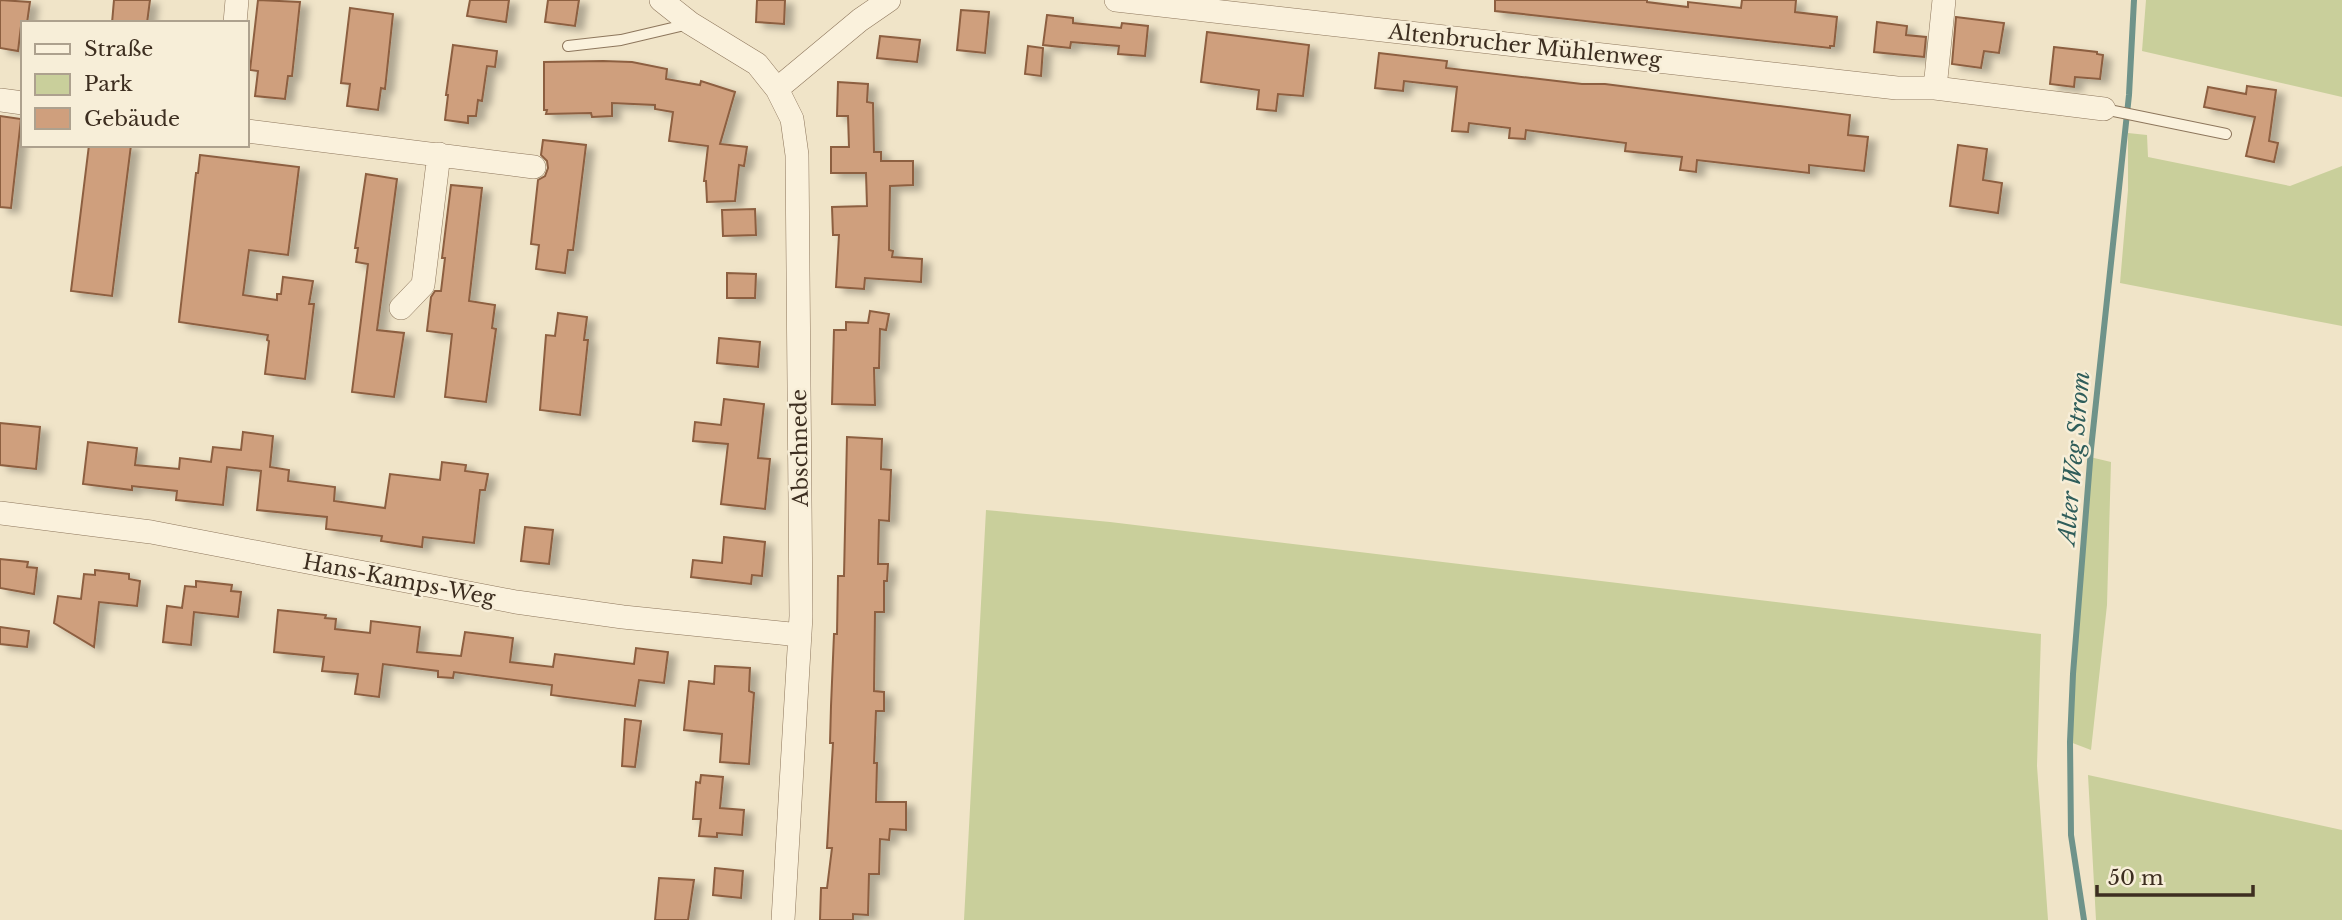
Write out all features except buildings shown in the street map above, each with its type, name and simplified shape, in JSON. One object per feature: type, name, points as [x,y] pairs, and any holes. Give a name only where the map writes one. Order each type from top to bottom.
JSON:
[{"type":"street","points":[[234,21],[237,0]]},
{"type":"street","name":"Abschnede","points":[[661,0],[691,23],[757,64],[777,89],[792,119],[797,155],[800,635],[783,920]]},
{"type":"street","points":[[777,89],[860,20],[889,0]]},
{"type":"street","name":"Altenbrucher Mühlenweg","points":[[1116,0],[1897,88],[1935,88],[2112,110]]},
{"type":"street","points":[[1935,88],[1944,0]]},
{"type":"street","points":[[0,100],[21,103]]},
{"type":"street","points":[[248,131],[534,167]]},
{"type":"street","points":[[401,308],[423,285],[439,154]]},
{"type":"street","name":"Hans-Kamps-Weg","points":[[0,513],[151,532],[516,602],[623,617],[800,635]]},
{"type":"lane","points":[[568,46],[621,40],[691,23]]},
{"type":"lane","points":[[2112,110],[2226,134]]},
{"type":"green space","points":[[2146,0],[2342,0],[2342,97],[2142,51]]},
{"type":"green space","points":[[2128,133],[2147,135],[2148,157],[2290,186],[2342,166],[2342,326],[2120,283],[2128,190]]},
{"type":"green space","points":[[2090,457],[2111,462],[2107,605],[2091,750],[2070,742]]},
{"type":"green space","points":[[986,510],[1110,522],[2041,634],[2037,766],[2048,920],[964,920]]},
{"type":"green space","points":[[2088,775],[2342,830],[2342,920],[2096,920]]},
{"type":"waterway","name":"Alter Weg Strom","points":[[2084,920],[2071,835],[2070,742],[2073,674],[2091,449],[2129,95],[2134,0]]}]
